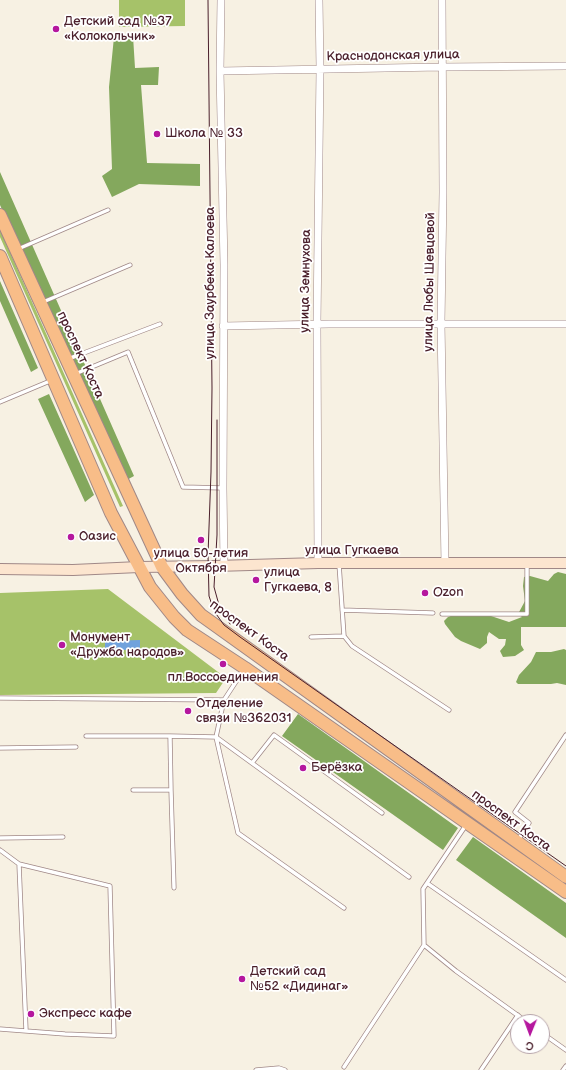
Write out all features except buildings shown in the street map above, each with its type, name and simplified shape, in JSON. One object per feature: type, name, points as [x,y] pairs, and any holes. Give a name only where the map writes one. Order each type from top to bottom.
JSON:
[{"type":"main road","name":"проспект Коста","points":[[0,215],[162,567],[179,590],[201,615],[566,877]]},
{"type":"main road","name":"проспект Коста","points":[[0,256],[111,513],[139,567],[159,599],[186,629],[245,668],[566,892]]},
{"type":"street","name":"улица Заурбека Калоева","points":[[221,0],[220,71],[224,265],[224,566]]},
{"type":"street","name":"улица Земнухова","points":[[318,563],[317,324],[320,0]]},
{"type":"street","name":"улица Любы Шевцовой","points":[[442,0],[441,67],[443,192],[441,324],[445,564]]},
{"type":"street","name":"Краснодонская улица","points":[[220,71],[566,66]]},
{"type":"street","points":[[223,326],[317,324],[566,324]]},
{"type":"street","name":"улица Гугкаева","points":[[139,567],[318,563],[566,563]]},
{"type":"street","points":[[0,569],[73,570],[139,567]]},
{"type":"lane","points":[[16,250],[108,210]]},
{"type":"lane","points":[[40,303],[130,265]]},
{"type":"lane","points":[[66,360],[160,324]]},
{"type":"lane","points":[[74,375],[128,352],[183,487],[223,488]]},
{"type":"lane","points":[[0,402],[54,379]]},
{"type":"lane","points":[[339,563],[344,636],[352,646],[449,710]]},
{"type":"lane","points":[[442,614],[527,614],[527,563]]},
{"type":"lane","points":[[342,610],[433,613]]},
{"type":"lane","points":[[311,637],[344,636]]},
{"type":"lane","points":[[245,668],[224,700],[216,737],[238,833],[344,908]]},
{"type":"lane","points":[[0,698],[224,700]]},
{"type":"lane","points":[[252,763],[274,735],[382,813]]},
{"type":"lane","points":[[517,842],[529,823],[515,812],[566,735]]},
{"type":"lane","points":[[86,736],[216,737],[409,878]]},
{"type":"lane","points":[[170,736],[174,888]]},
{"type":"lane","points":[[0,748],[76,747]]},
{"type":"lane","points":[[133,790],[171,790]]},
{"type":"lane","points":[[344,1067],[424,945],[423,889],[467,823]]},
{"type":"lane","points":[[0,838],[63,837]]},
{"type":"lane","points":[[0,850],[19,864],[110,886],[114,1036],[0,1029]]},
{"type":"lane","points":[[19,864],[26,1030]]},
{"type":"lane","points":[[427,883],[566,980]]},
{"type":"lane","points":[[424,945],[456,971],[517,1014]]},
{"type":"lane","points":[[481,1070],[510,1027]]},
{"type":"lane","points":[[550,1039],[566,1050]]},
{"type":"lane","points":[[563,1070],[566,1066]]},
{"type":"lane","points":[[256,1070],[279,1068],[285,1070]]},
{"type":"green space","points":[[119,0],[185,0],[185,26],[119,27]]},
{"type":"green space","points":[[133,36],[135,68],[159,67],[158,85],[141,85],[147,163],[200,164],[200,186],[139,184],[112,197],[102,176],[112,169],[109,87],[114,37]]},
{"type":"green space","points":[[0,172],[134,476],[123,482],[0,205]]},
{"type":"green space","points":[[0,230],[123,506],[120,507],[0,237]]},
{"type":"green space","points":[[0,281],[38,368],[31,372],[0,301]]},
{"type":"green space","points":[[49,394],[94,495],[85,502],[38,399]]},
{"type":"green space","points":[[558,572],[566,574],[566,627],[521,627],[521,645],[524,650],[515,656],[503,657],[500,651],[505,645],[506,639],[499,639],[489,632],[487,643],[480,649],[455,637],[445,624],[444,621],[448,617],[456,614],[488,615],[509,622],[522,617],[518,614],[525,601],[523,586],[524,577],[530,576],[548,581]]},
{"type":"green space","points":[[108,589],[226,678],[216,693],[0,695],[0,593]]},
{"type":"green space","points":[[564,649],[566,650],[566,685],[557,683],[518,684],[516,682],[519,675],[531,662],[536,652],[551,652]]},
{"type":"green space","points":[[298,714],[458,828],[443,850],[282,736]]},
{"type":"green space","points":[[473,837],[566,903],[566,938],[456,860]]},
{"type":"water","points":[[140,640],[140,650],[105,650],[105,641]]},
{"type":"tram line","points":[[208,0],[212,388],[208,555],[209,596],[214,611],[224,625],[240,637],[566,866]]},
{"type":"tram line","points":[[217,420],[217,535],[214,587],[219,605],[230,624]]},
{"type":"place","name":"Детский сад №37 «Колокольчик»","points":[[56,29]]},
{"type":"place","name":"Школа № 33","points":[[157,134]]},
{"type":"place","name":"Оазис","points":[[71,537]]},
{"type":"place","name":"улица 50-летия Октября","points":[[201,540]]},
{"type":"place","name":"улица Гугкаева, 8","points":[[256,580]]},
{"type":"place","name":"Ozon","points":[[425,593]]},
{"type":"place","name":"Монумент «Дружба народов»","points":[[62,645]]},
{"type":"place","name":"пл.Воссоединения","points":[[223,664]]},
{"type":"place","name":"Отделение связи №362031","points":[[188,711]]},
{"type":"place","name":"Берёзка","points":[[303,768]]},
{"type":"place","name":"Детский сад №52 «Дидинаг»","points":[[242,979]]},
{"type":"place","name":"Экспресс кафе","points":[[31,1014]]}]
